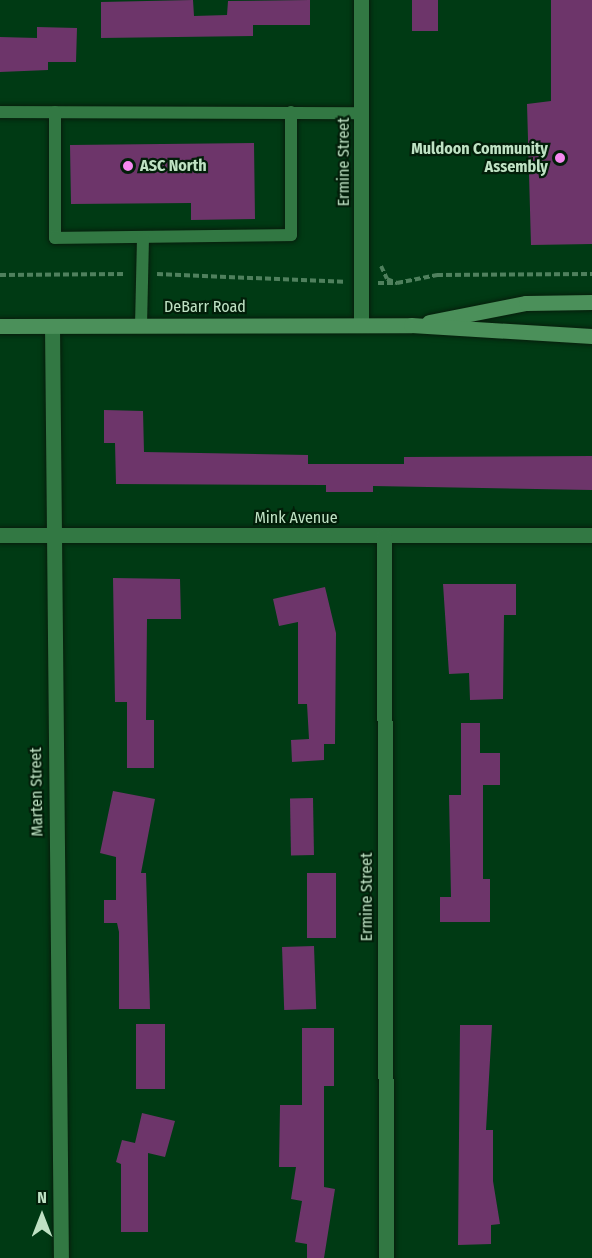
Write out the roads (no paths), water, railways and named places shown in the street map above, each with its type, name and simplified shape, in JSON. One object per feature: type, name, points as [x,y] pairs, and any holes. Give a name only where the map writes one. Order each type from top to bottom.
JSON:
[{"type":"main road","name":"DeBarr Road","points":[[411,325],[526,303],[592,302]]},
{"type":"main road","name":"DeBarr Road","points":[[0,326],[411,325],[592,336]]},
{"type":"street","name":"Ermine Street","points":[[361,0],[361,325]]},
{"type":"street","name":"Marten Street","points":[[52,326],[51,535],[62,1258]]},
{"type":"street","name":"Mink Avenue","points":[[0,535],[592,536]]},
{"type":"street","name":"Ermine Street","points":[[384,536],[386,1258]]},
{"type":"lane","points":[[0,112],[362,113]]},
{"type":"lane","points":[[55,112],[55,238],[143,238],[291,235],[291,112]]},
{"type":"lane","points":[[141,326],[143,238]]},
{"type":"place","name":"Muldoon Community Assembly","points":[[560,158]]},
{"type":"place","name":"ASC North","points":[[128,166]]}]
